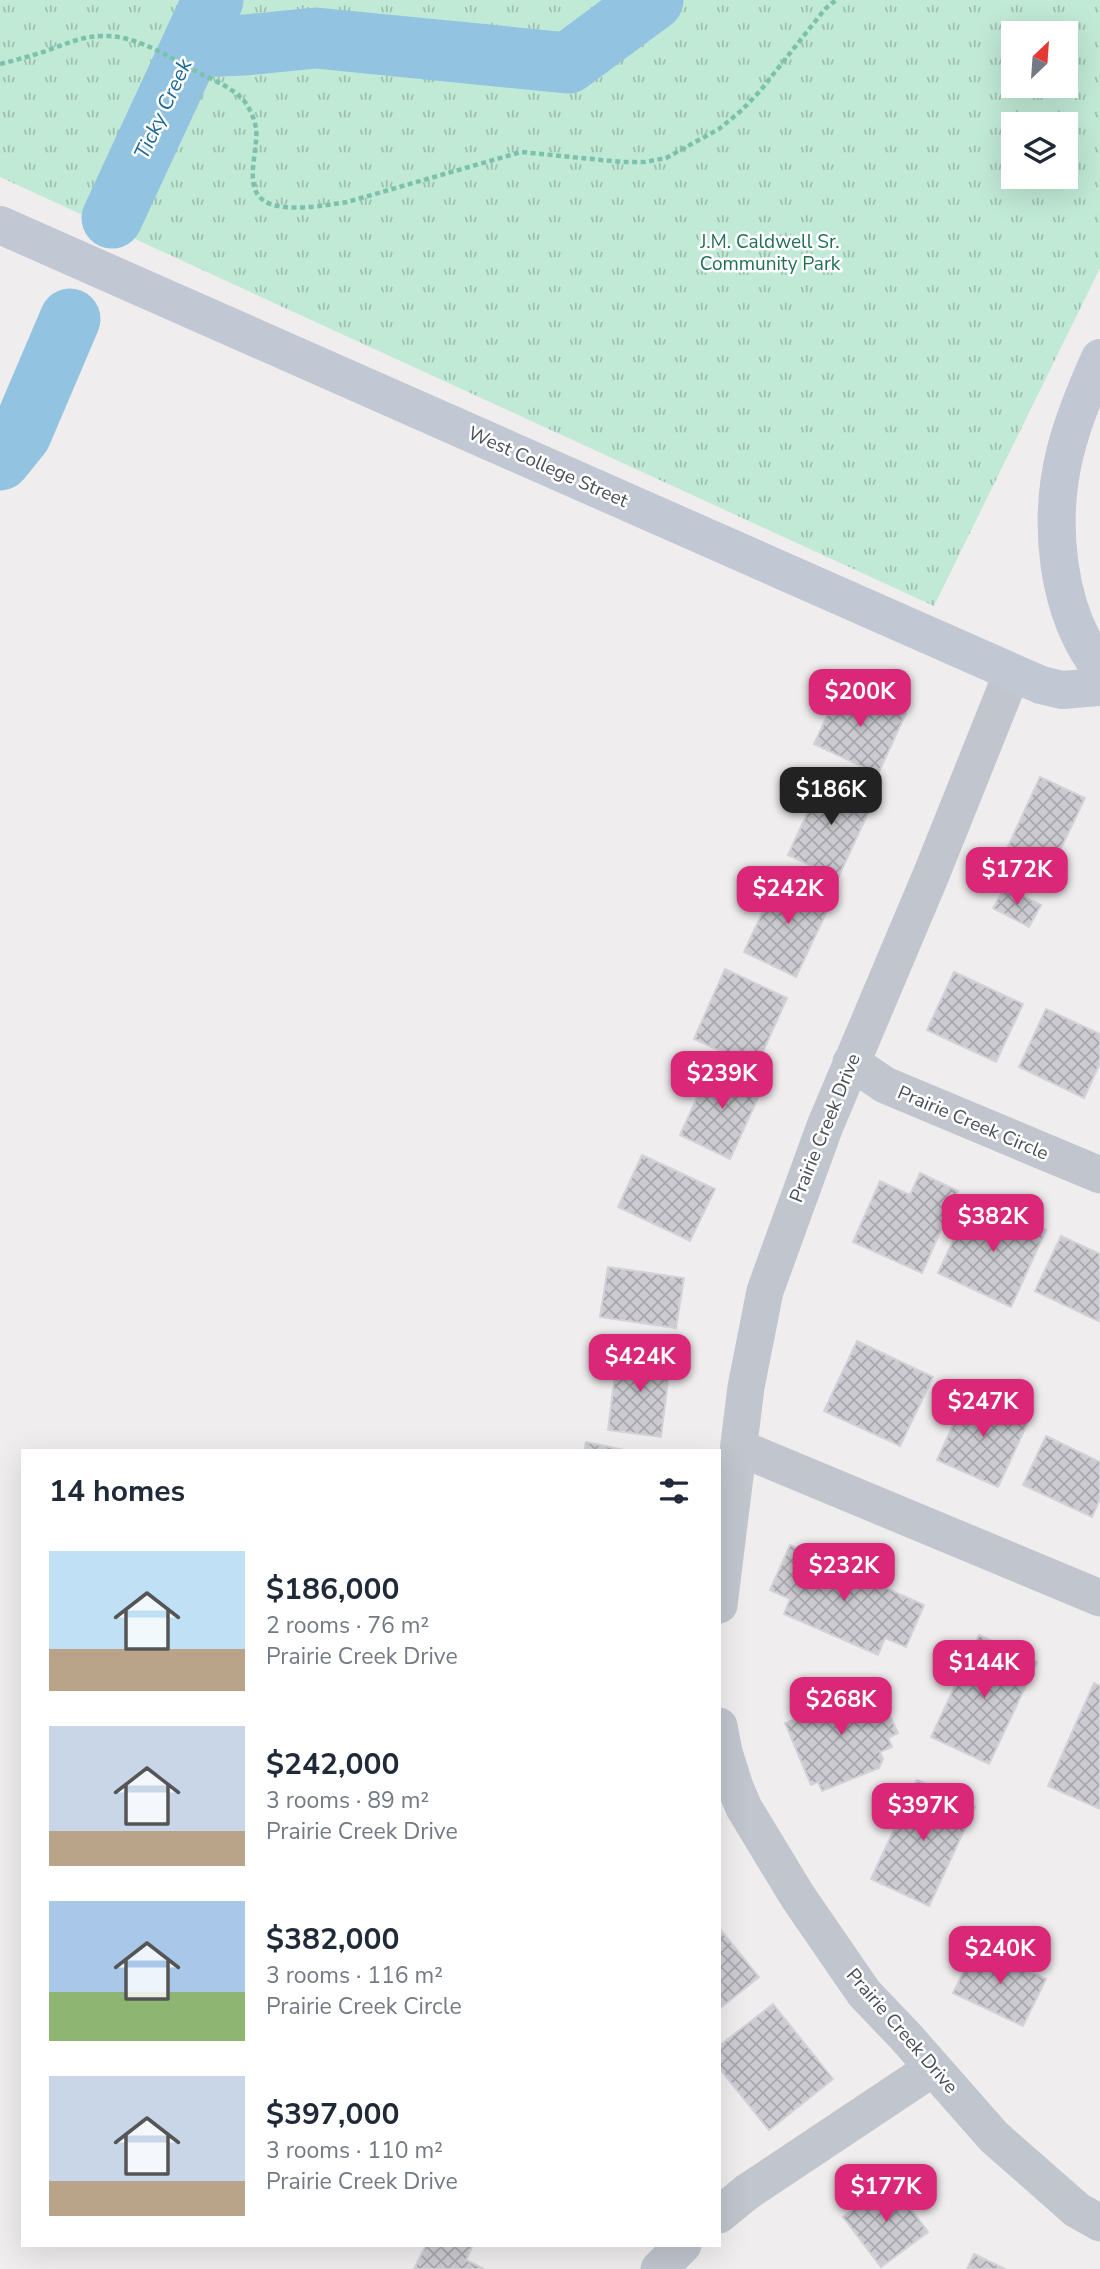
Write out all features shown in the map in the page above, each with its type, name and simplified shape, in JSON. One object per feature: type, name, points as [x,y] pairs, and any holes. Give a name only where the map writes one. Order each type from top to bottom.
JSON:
[{"type":"street","name":"West College Street","points":[[0,225],[1012,673],[1062,690],[1100,687]]},
{"type":"street","points":[[1100,358],[1075,417],[1065,454],[1058,491],[1058,528],[1060,564],[1068,602],[1078,632],[1100,668]]},
{"type":"street","name":"Prairie Creek Drive","points":[[721,1590],[746,1387],[765,1291],[797,1199],[851,1062],[1012,673]]},
{"type":"street","name":"Prairie Creek Circle","points":[[851,1062],[884,1085],[1100,1175]]},
{"type":"street","points":[[740,1448],[1100,1598]]},
{"type":"street","name":"Prairie Creek Drive","points":[[721,1736],[735,1787],[744,1808],[798,1896],[864,1993],[994,2137],[1077,2210],[1100,2222]]},
{"type":"street","points":[[721,2213],[747,2192],[933,2068]]},
{"type":"street","points":[[659,2269],[681,2247]]},
{"type":"path","points":[[0,64],[83,37],[106,35],[144,44],[212,79],[240,97],[249,108],[256,130],[253,177],[256,192],[262,200],[289,207],[324,206],[347,202],[521,152],[544,152],[622,162],[666,158],[719,129],[742,110],[825,9],[836,0]]},
{"type":"green space","name":"J.M. Caldwell Sr. Community Park","points":[[0,0],[1100,0],[1100,268],[934,606],[0,177]]},
{"type":"building","points":[[842,684],[906,713],[878,774],[814,744]]},
{"type":"building","points":[[825,775],[875,798],[838,878],[788,855]]},
{"type":"building","points":[[1040,777],[1085,798],[1043,886],[999,866]]},
{"type":"building","points":[[780,875],[832,900],[796,977],[744,952]]},
{"type":"building","points":[[1005,887],[1041,905],[1029,927],[993,908]]},
{"type":"building","points":[[725,969],[787,998],[756,1067],[694,1039]]},
{"type":"building","points":[[954,972],[1023,1004],[996,1062],[927,1030]]},
{"type":"building","points":[[1046,1009],[1100,1034],[1100,1063],[1084,1098],[1019,1067]]},
{"type":"building","points":[[713,1063],[763,1087],[730,1159],[680,1135]]},
{"type":"building","points":[[642,1155],[715,1189],[690,1241],[618,1207]]},
{"type":"building","points":[[920,1173],[958,1191],[922,1273],[853,1242],[880,1181],[910,1195]]},
{"type":"building","points":[[999,1208],[1046,1230],[1011,1307],[938,1273],[968,1209],[993,1221]]},
{"type":"building","points":[[1061,1236],[1100,1254],[1100,1322],[1035,1291]]},
{"type":"building","points":[[608,1267],[684,1278],[676,1328],[600,1317]]},
{"type":"building","points":[[857,1341],[933,1377],[900,1446],[824,1411]]},
{"type":"building","points":[[618,1350],[671,1357],[661,1437],[608,1430]]},
{"type":"building","points":[[969,1390],[1030,1418],[998,1487],[937,1460]]},
{"type":"building","points":[[1046,1436],[1100,1462],[1100,1499],[1092,1517],[1023,1485]]},
{"type":"building","points":[[586,1442],[619,1449],[584,1449]]},
{"type":"building","points":[[790,1545],[924,1605],[906,1647],[885,1638],[878,1655],[784,1614],[790,1599],[770,1590]]},
{"type":"building","points":[[979,1635],[1037,1662],[989,1764],[931,1737]]},
{"type":"building","points":[[1094,1683],[1100,1686],[1100,1809],[1048,1786]]},
{"type":"building","points":[[847,1687],[855,1691],[859,1699],[867,1695],[872,1706],[883,1701],[898,1733],[888,1738],[892,1747],[880,1752],[883,1759],[879,1768],[822,1791],[818,1782],[811,1785],[785,1723],[796,1719],[792,1709]]},
{"type":"building","points":[[917,1780],[975,1807],[929,1906],[871,1879]]},
{"type":"building","points":[[721,1930],[759,1977],[721,2007]]},
{"type":"building","points":[[976,1946],[1046,1979],[1023,2026],[953,1993]]},
{"type":"building","points":[[773,2004],[833,2079],[769,2130],[721,2070],[721,2044]]},
{"type":"building","points":[[890,2181],[928,2232],[881,2267],[843,2217]]},
{"type":"building","points":[[425,2247],[472,2247],[466,2260],[484,2269],[414,2269]]},
{"type":"building","points":[[974,2254],[1005,2269],[967,2269]]},
{"type":"waterway","name":"Ticky Creek","points":[[112,218],[213,0]]},
{"type":"waterway","points":[[193,47],[316,38],[568,63],[653,0]]},
{"type":"waterway","name":"Ticky Creek","points":[[0,460],[21,434],[70,319]]}]
